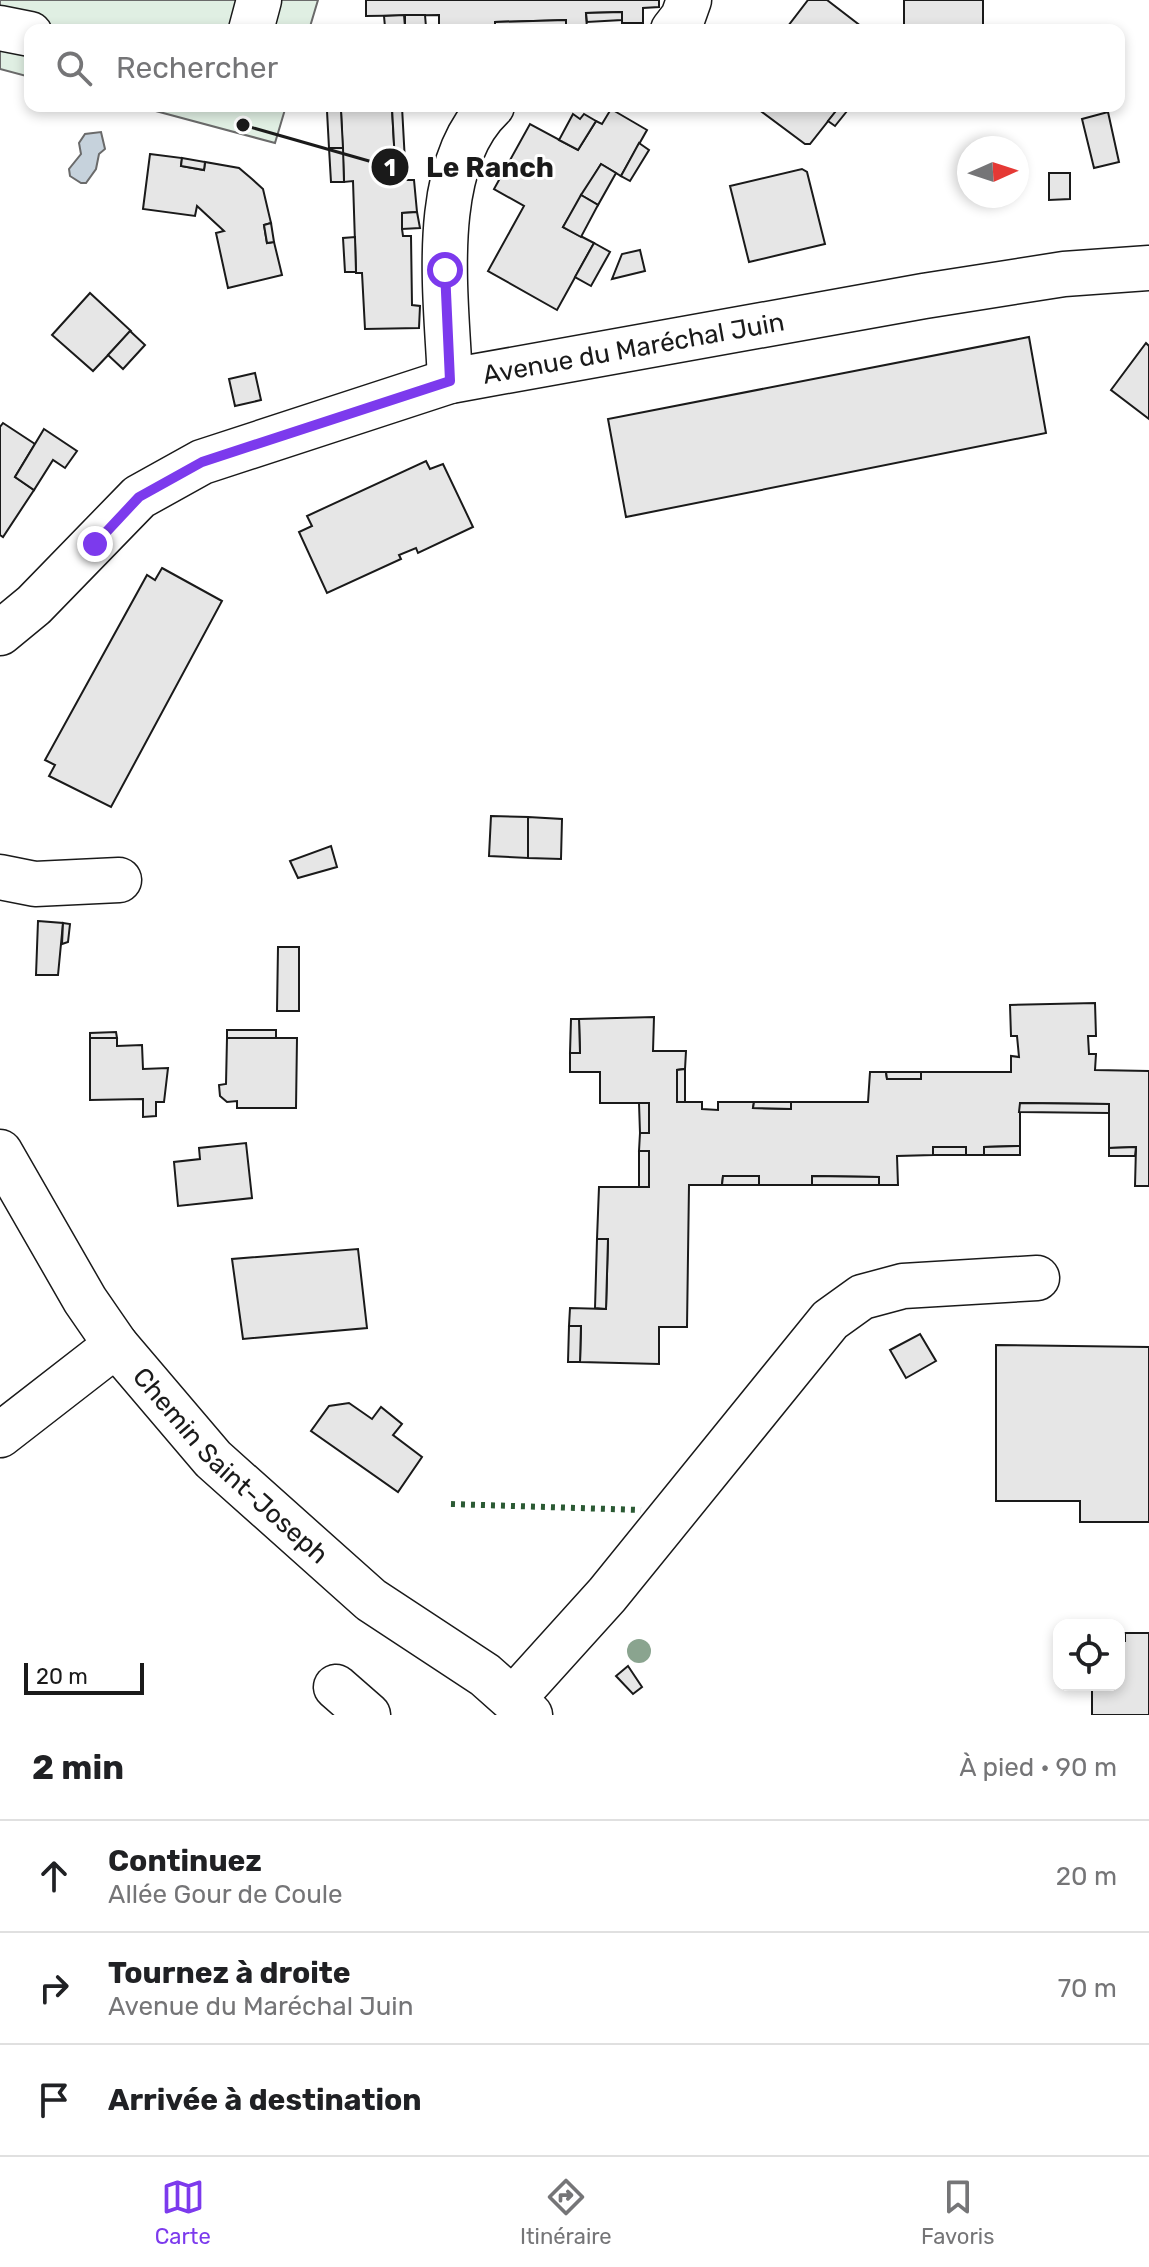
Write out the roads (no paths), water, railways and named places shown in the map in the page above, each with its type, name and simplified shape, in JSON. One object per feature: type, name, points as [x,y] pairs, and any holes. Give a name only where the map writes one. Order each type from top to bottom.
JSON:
[{"type":"street","points":[[253,24],[259,0]]},
{"type":"street","points":[[678,24],[689,0]]},
{"type":"street","points":[[0,28],[24,33]]},
{"type":"street","points":[[450,381],[445,270],[447,205],[464,145],[488,112]]},
{"type":"street","name":"Avenue du Maréchal Juin","points":[[0,633],[34,605],[139,497],[151,490],[202,462],[450,381],[924,296],[1064,274],[1149,268]]},
{"type":"street","points":[[5,876],[35,884],[119,880]]},
{"type":"street","name":"Chemin Saint-Joseph","points":[[0,1152],[77,1287],[116,1345],[213,1459],[371,1600],[485,1675],[522,1707]]},
{"type":"street","points":[[522,1707],[607,1595],[830,1320],[862,1297],[903,1286],[1037,1278]]},
{"type":"street","points":[[0,1435],[116,1345]]},
{"type":"place","name":"Le Ranch","points":[[243,125]]}]
